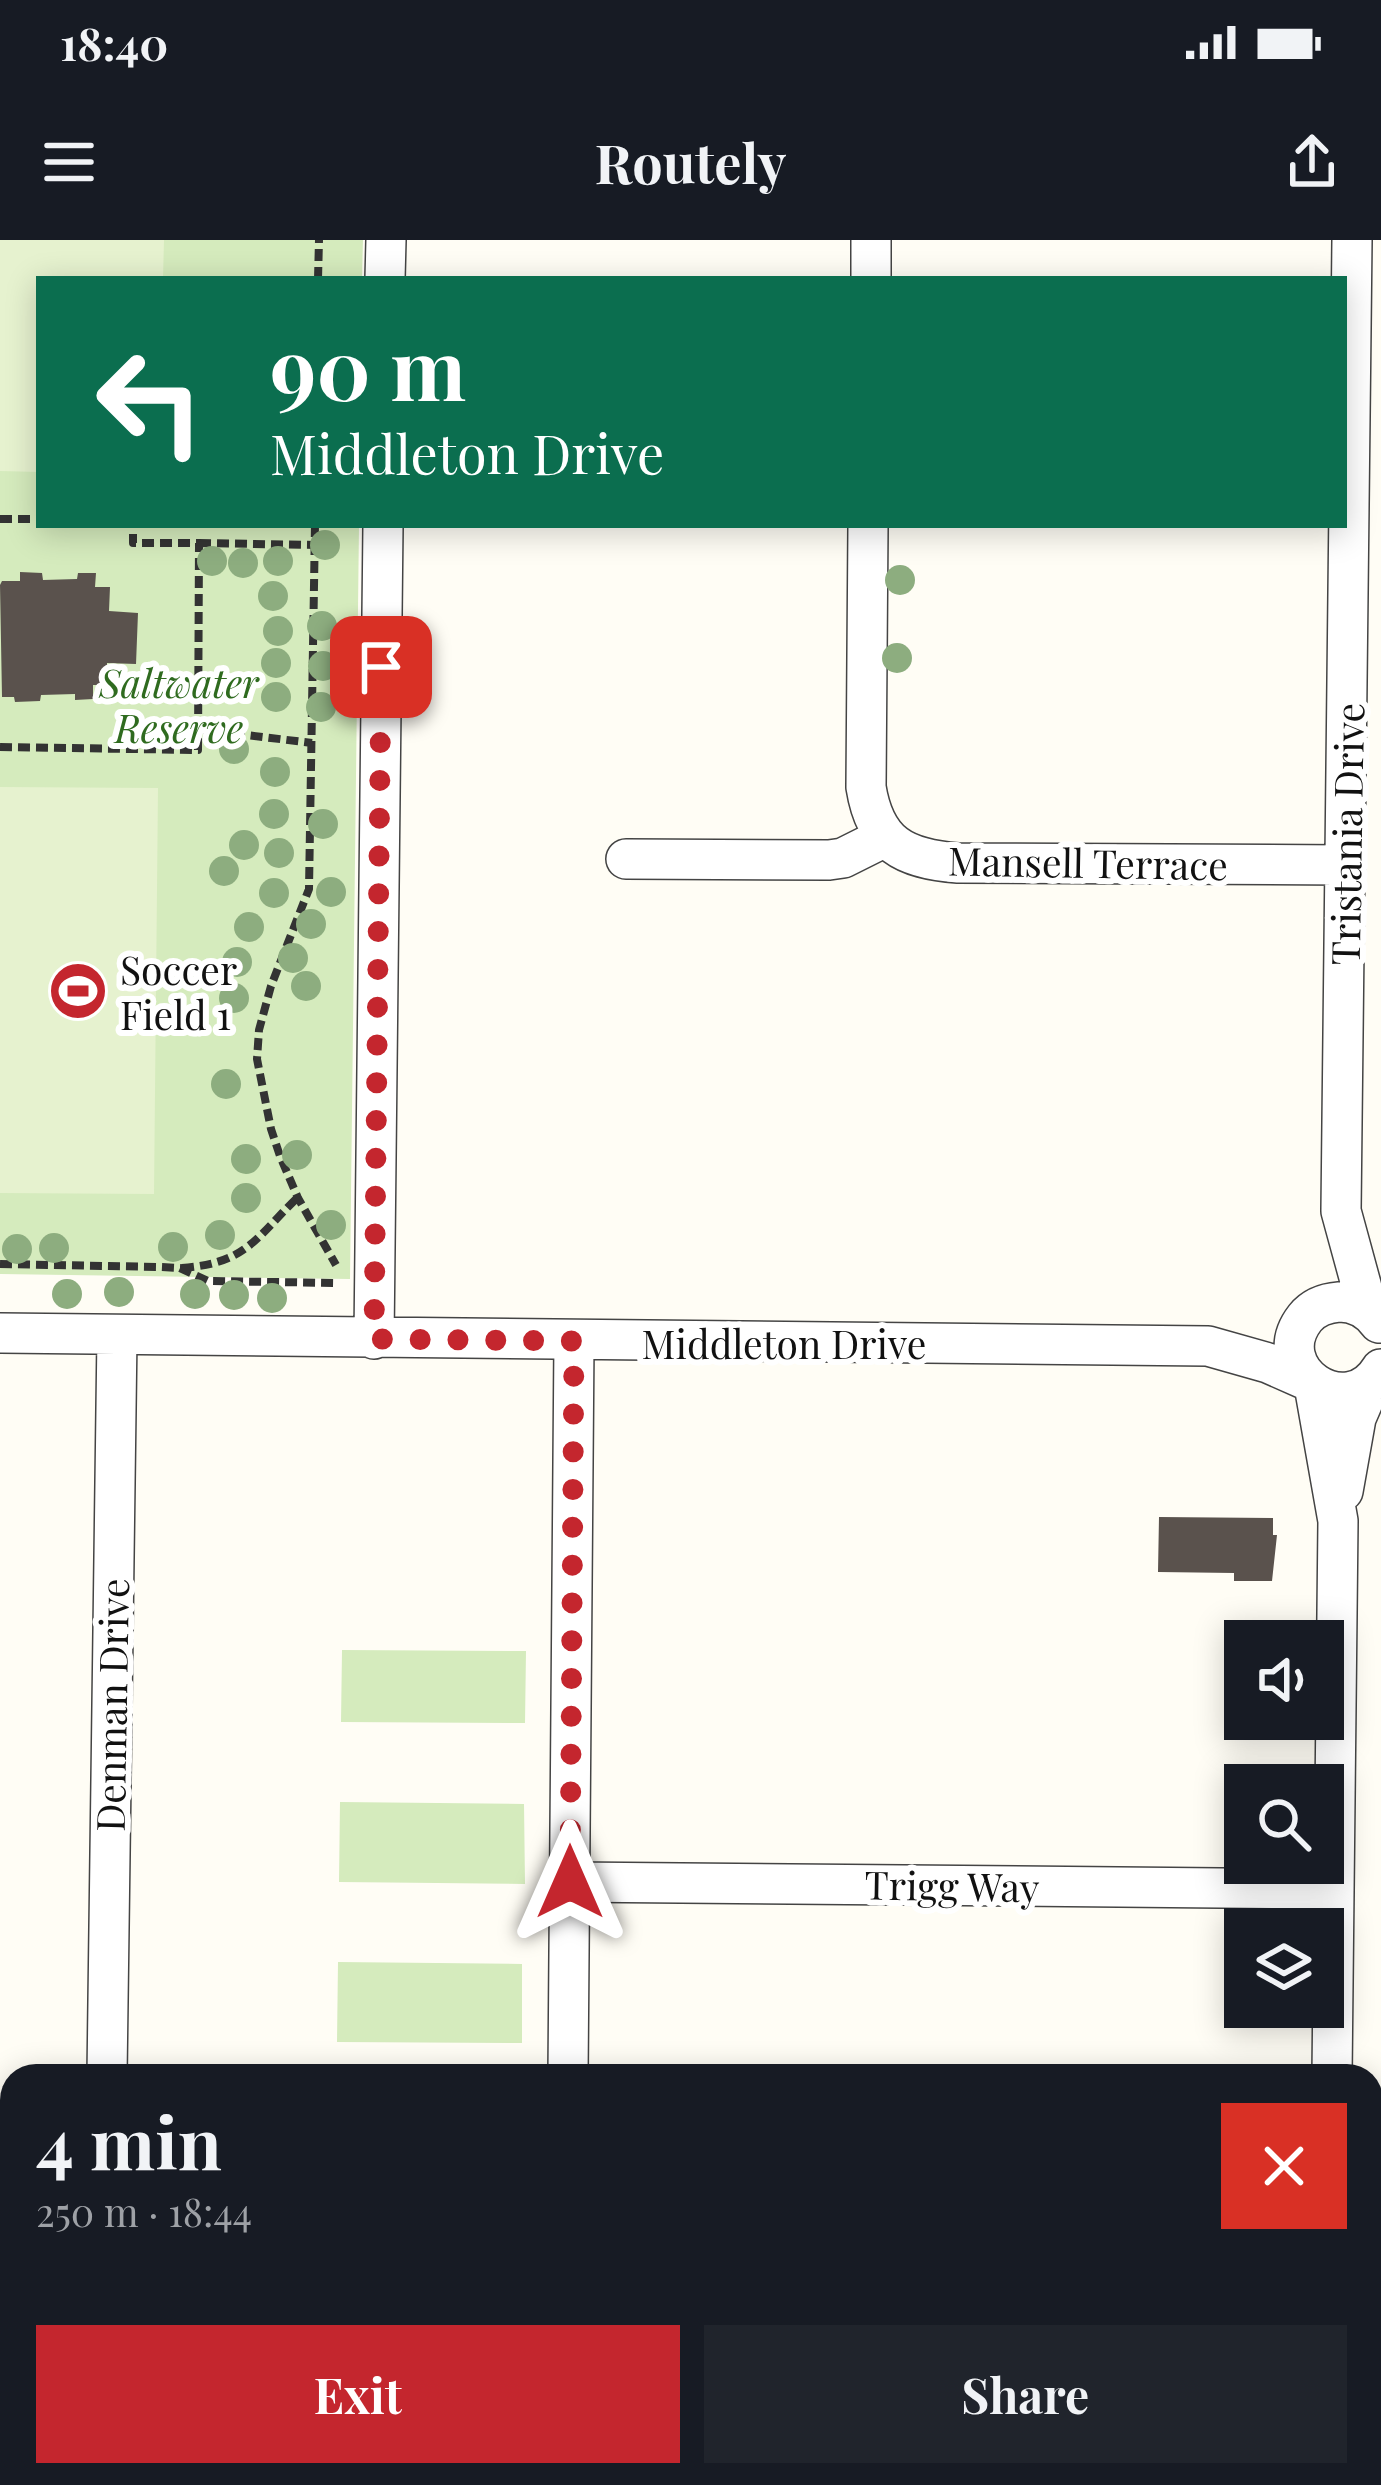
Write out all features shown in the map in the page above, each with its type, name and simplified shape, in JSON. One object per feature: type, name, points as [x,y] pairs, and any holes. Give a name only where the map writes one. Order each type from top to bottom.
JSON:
[{"type":"street","points":[[386,240],[386,276]]},
{"type":"street","points":[[871,240],[871,276]]},
{"type":"street","name":"Tristania Drive","points":[[1305,1318],[1341,1211],[1352,240]]},
{"type":"street","points":[[374,1339],[383,528]]},
{"type":"street","points":[[626,859],[829,860],[885,837],[869,806],[866,787],[868,528]]},
{"type":"street","name":"Mansell Terrace","points":[[885,837],[914,857],[958,862],[1346,865]]},
{"type":"street","name":"Tristania Drive","points":[[1341,1211],[1376,1318]]},
{"type":"street","name":"Middleton Drive","points":[[1208,1346],[1305,1318],[1331,1303],[1343,1302],[1376,1318]]},
{"type":"street","points":[[1305,1318],[1294,1347],[1302,1372],[1312,1384],[1338,1521]]},
{"type":"street","name":"Middleton Drive","points":[[0,1333],[1208,1346],[1268,1363],[1312,1384]]},
{"type":"street","name":"Denman Drive","points":[[106,2064],[118,1335]]},
{"type":"street","points":[[568,2064],[574,1341]]},
{"type":"street","points":[[1312,1384],[1345,1394],[1378,1376]]},
{"type":"street","points":[[1332,2064],[1338,1521],[1356,1418],[1378,1376]]},
{"type":"street","name":"Trigg Way","points":[[570,1882],[1334,1889]]},
{"type":"path","points":[[318,276],[319,240]]},
{"type":"path","points":[[0,519],[36,519]]},
{"type":"path","points":[[133,528],[133,543],[315,545]]},
{"type":"path","points":[[180,1268],[208,1281],[348,1282],[298,1198],[271,1130],[256,1046],[279,960],[308,898],[315,528]]},
{"type":"path","points":[[0,747],[199,749],[200,543]]},
{"type":"path","points":[[197,729],[312,743]]},
{"type":"path","points":[[0,1264],[213,1266],[233,1258],[298,1198]]},
{"type":"green space","name":"Saltwater Reserve","points":[[0,240],[363,240],[362,276],[36,276],[36,528],[359,528],[350,1279],[0,1274]]},
{"type":"green space","points":[[0,240],[164,240],[163,276],[36,276],[36,472],[0,471]]},
{"type":"green space","name":"Soccer Field 1","points":[[0,787],[158,788],[154,1194],[0,1193]]},
{"type":"green space","points":[[342,1650],[526,1651],[525,1723],[341,1722]]},
{"type":"green space","points":[[340,1802],[524,1804],[525,1884],[339,1882]]},
{"type":"green space","points":[[338,1962],[522,1964],[522,2043],[337,2042]]},
{"type":"building","points":[[20,572],[42,573],[43,580],[96,573],[95,587],[110,587],[109,611],[138,613],[136,664],[107,663],[107,685],[93,685],[93,699],[75,700],[75,694],[41,695],[40,701],[15,702],[14,697],[2,697],[0,585],[20,581]]},
{"type":"building","points":[[1159,1517],[1273,1518],[1273,1535],[1277,1535],[1272,1581],[1234,1581],[1234,1573],[1158,1572]]},
{"type":"place","name":"Soccer Field 1","points":[[78,991]]},
{"type":"route","points":[[381,667],[374,1339],[574,1341],[570,1882]]}]
